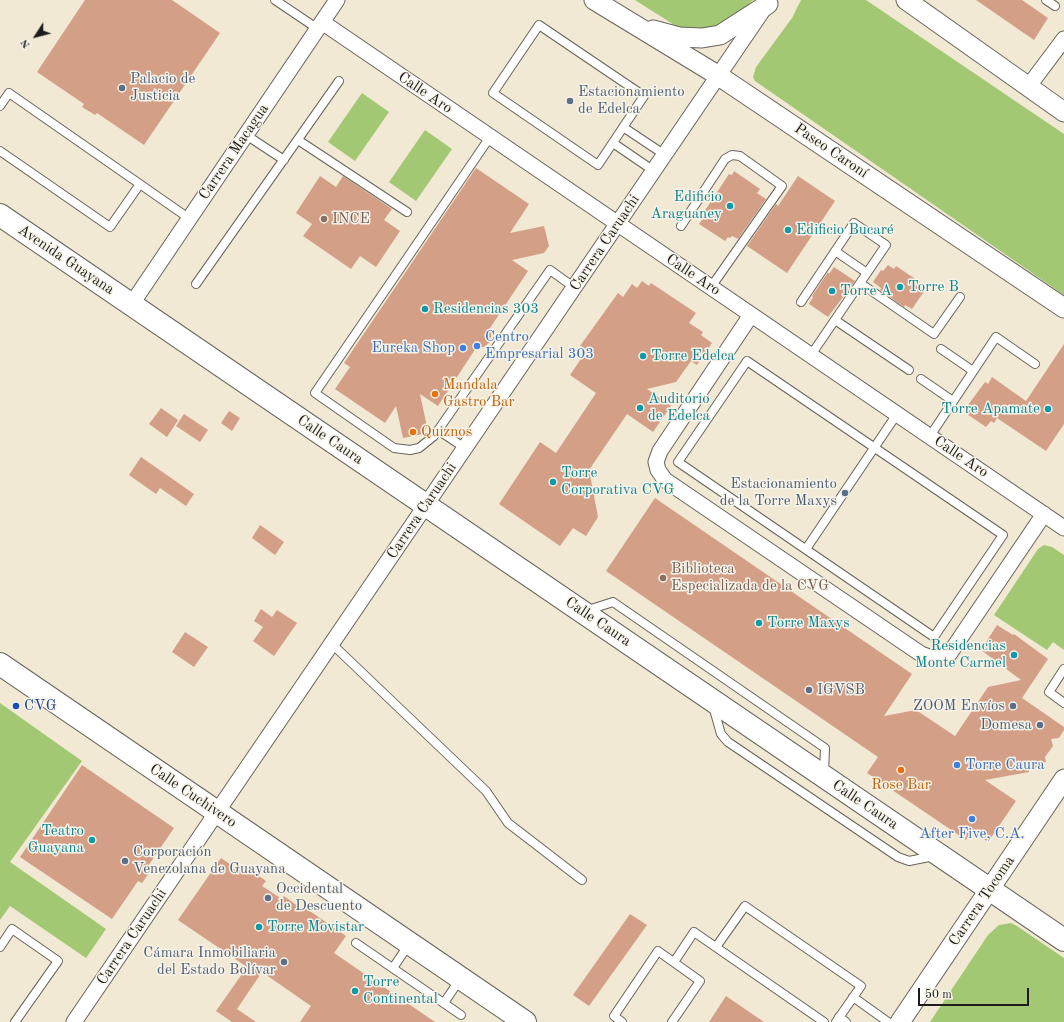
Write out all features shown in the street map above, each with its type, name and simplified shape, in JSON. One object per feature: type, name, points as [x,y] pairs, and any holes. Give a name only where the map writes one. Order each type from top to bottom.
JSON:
[{"type":"main road","name":"Avenida Guayana","points":[[0,215],[131,305]]},
{"type":"main road","name":"Calle Caura","points":[[131,305],[1064,940]]},
{"type":"main road","name":"Calle Cuchivero","points":[[0,664],[525,1022]]},
{"type":"street","name":"Carrera Macagua","points":[[131,305],[337,0]]},
{"type":"street","name":"Paseo Caroní","points":[[594,0],[634,26],[719,76],[1064,308]]},
{"type":"street","points":[[906,0],[1064,112]]},
{"type":"street","points":[[634,26],[679,36],[702,38],[720,35],[769,2]]},
{"type":"street","name":"Carrera Caruachi","points":[[74,1022],[769,2]]},
{"type":"street","name":"Calle Aro","points":[[320,26],[490,137],[1064,528]]},
{"type":"street","points":[[1028,87],[1064,39]]},
{"type":"street","points":[[751,315],[660,451],[656,462],[658,470],[665,480],[875,623],[930,659],[939,659],[947,655],[1044,514]]},
{"type":"street","name":"Carrera Tocoma","points":[[900,1022],[1064,779]]},
{"type":"lane","points":[[275,0],[320,26]]},
{"type":"lane","points":[[1046,0],[1055,6]]},
{"type":"lane","points":[[539,25],[644,96],[623,127],[598,165],[493,93],[539,25]]},
{"type":"lane","points":[[196,284],[339,81]]},
{"type":"lane","points":[[0,106],[9,93],[190,219]]},
{"type":"lane","points":[[623,127],[665,155]]},
{"type":"lane","points":[[246,135],[284,160]]},
{"type":"lane","points":[[490,137],[316,393],[388,444],[401,450],[410,450],[424,445],[438,430],[550,270],[575,288]]},
{"type":"lane","points":[[298,140],[407,212]]},
{"type":"lane","points":[[613,143],[654,171]]},
{"type":"lane","points":[[0,151],[110,227],[140,184]]},
{"type":"lane","points":[[682,226],[726,159],[732,155],[740,156],[782,186],[711,287]]},
{"type":"lane","points":[[800,302],[854,223],[886,245],[811,356]]},
{"type":"lane","points":[[835,252],[867,273]]},
{"type":"lane","points":[[860,283],[934,334],[960,297]]},
{"type":"lane","points":[[835,320],[909,370]]},
{"type":"lane","points":[[930,436],[996,337],[1035,364]]},
{"type":"lane","points":[[941,349],[974,371]]},
{"type":"lane","points":[[747,361],[874,448],[1003,535],[934,636],[678,462],[747,361]]},
{"type":"lane","points":[[921,379],[953,401]]},
{"type":"lane","points":[[806,549],[897,414]]},
{"type":"lane","points":[[438,430],[465,448]]},
{"type":"lane","points":[[583,612],[613,602],[619,606],[825,748],[824,776]]},
{"type":"lane","points":[[332,644],[486,791],[508,823],[582,880]]},
{"type":"lane","points":[[1064,669],[1049,692],[1064,703]]},
{"type":"lane","points":[[712,701],[718,728],[724,738],[891,853],[909,861],[938,854]]},
{"type":"lane","points":[[716,947],[744,906],[861,986],[853,997],[841,1020]]},
{"type":"lane","points":[[0,947],[12,929],[58,961],[15,1022]]},
{"type":"lane","points":[[674,962],[694,932],[824,1022]]},
{"type":"lane","points":[[356,943],[461,1015]]},
{"type":"lane","points":[[393,968],[410,943]]},
{"type":"lane","points":[[622,1022],[614,1016],[658,951],[700,981],[672,1022]]},
{"type":"lane","points":[[444,1003],[460,978]]},
{"type":"lane","points":[[853,997],[888,1022]]},
{"type":"green space","points":[[635,0],[753,0],[732,20],[709,29],[679,28]]},
{"type":"green space","points":[[801,0],[866,0],[1064,134],[1064,295],[755,81],[753,77],[756,67],[792,18]]},
{"type":"green space","points":[[362,93],[389,112],[355,161],[328,142]]},
{"type":"green space","points":[[425,130],[452,149],[416,201],[389,182]]},
{"type":"green space","points":[[1044,545],[1052,547],[1064,555],[1064,650],[1053,642],[1047,650],[994,615],[1038,549]]},
{"type":"green space","points":[[0,703],[82,761],[10,862],[106,929],[86,958],[10,906],[0,920]]},
{"type":"green space","points":[[1011,923],[1064,958],[1064,1022],[930,1022],[988,935],[999,925]]},
{"type":"building","name":"Palacio de Justicia","points":[[85,0],[172,0],[220,33],[144,145],[97,113],[95,115],[82,107],[84,104],[37,72]]},
{"type":"building","points":[[976,0],[1022,0],[1048,18],[1034,40]]},
{"type":"building","name":"Residencias 303","points":[[476,168],[529,204],[510,233],[544,226],[549,246],[544,253],[512,260],[528,271],[490,328],[491,336],[489,343],[484,347],[476,348],[438,406],[420,394],[427,427],[423,434],[403,438],[396,406],[385,423],[335,389],[350,367],[344,363]]},
{"type":"building","name":"Edificio Araguaney","points":[[734,171],[760,189],[757,193],[766,199],[738,239],[732,236],[730,238],[728,237],[725,241],[699,224],[702,220],[700,218],[729,174],[732,175]]},
{"type":"building","points":[[320,176],[336,187],[343,176],[392,209],[384,220],[400,231],[376,267],[360,256],[351,269],[303,236],[312,224],[296,213]]},
{"type":"building","name":"Edificio Bucaré","points":[[798,176],[835,201],[787,273],[747,246],[776,204],[778,206]]},
{"type":"building","name":"Torre B","points":[[888,265],[894,269],[896,266],[920,282],[918,285],[925,290],[912,309],[905,305],[904,307],[880,290],[881,288],[873,282],[881,270],[883,271]]},
{"type":"building","name":"Torre A","points":[[834,267],[855,281],[828,317],[809,304],[813,297],[812,296],[828,272],[829,274]]},
{"type":"building","points":[[642,281],[649,286],[651,283],[696,313],[689,323],[703,332],[701,335],[712,343],[697,365],[691,361],[676,382],[647,389],[671,406],[653,432],[627,414],[589,470],[598,517],[586,536],[573,528],[560,546],[499,504],[540,442],[556,453],[596,393],[570,375],[587,350],[580,346],[618,293],[623,297],[632,284],[637,288]]},
{"type":"building","points":[[1064,344],[1064,424],[1046,451],[997,418],[994,423],[991,421],[986,427],[967,414],[971,408],[968,405],[985,382],[988,384],[992,377],[1026,401]]},
{"type":"building","points":[[161,408],[178,420],[167,437],[149,424]]},
{"type":"building","points":[[229,411],[240,418],[232,431],[221,423]]},
{"type":"building","points":[[184,414],[208,430],[200,442],[176,426]]},
{"type":"building","points":[[141,457],[194,494],[186,506],[160,488],[156,494],[129,475]]},
{"type":"building","points":[[655,498],[912,674],[884,716],[916,710],[955,736],[988,687],[1021,680],[981,650],[997,625],[1013,635],[1014,634],[1048,659],[1022,698],[1064,727],[1064,730],[1059,738],[1051,739],[1053,746],[1045,757],[1046,762],[1042,763],[1039,767],[1029,769],[1029,772],[985,780],[1016,801],[988,842],[972,831],[966,840],[867,773],[878,757],[606,571]]},
{"type":"building","points":[[260,525],[284,542],[275,555],[252,538]]},
{"type":"building","points":[[261,609],[272,617],[277,610],[297,623],[274,656],[253,641],[263,627],[254,621]]},
{"type":"building","points":[[185,632],[208,647],[194,667],[172,652]]},
{"type":"building","points":[[82,765],[174,828],[148,866],[152,869],[142,883],[138,881],[112,919],[20,857]]},
{"type":"building","name":"Torre Movistar","points":[[221,858],[240,871],[243,865],[266,881],[262,886],[282,899],[284,896],[303,910],[304,907],[346,936],[334,953],[435,1022],[300,1022],[311,1006],[262,972],[237,1009],[256,1022],[232,1022],[216,1011],[247,967],[178,920]]},
{"type":"building","points":[[630,914],[647,925],[589,1006],[573,995]]},
{"type":"building","points":[[726,996],[764,1022],[709,1022]]},
{"type":"place","name":"Palacio de Justicia","points":[[122,88]]},
{"type":"place","name":"Estacionamiento de Edelca","points":[[570,101]]},
{"type":"place","name":"Edificio Araguaney","points":[[730,206]]},
{"type":"place","name":"INCE","points":[[324,219]]},
{"type":"place","name":"Edificio Bucaré","points":[[788,230]]},
{"type":"place","name":"Torre B","points":[[900,287]]},
{"type":"place","name":"Torre A","points":[[832,291]]},
{"type":"place","name":"Residencias 303","points":[[425,309]]},
{"type":"place","name":"Centro Empresarial 303","points":[[477,346]]},
{"type":"place","name":"Eureka Shop","points":[[463,348]]},
{"type":"place","name":"Torre Edelca","points":[[643,356]]},
{"type":"place","name":"Mandala Gastro Bar","points":[[435,394]]},
{"type":"place","name":"Auditorio de Edelca","points":[[640,408]]},
{"type":"place","name":"Torre Apamate","points":[[1048,409]]},
{"type":"place","name":"Quiznos","points":[[413,432]]},
{"type":"place","name":"Torre Corporativa CVG","points":[[553,482]]},
{"type":"place","name":"Estacionamiento de la Torre Maxys","points":[[845,493]]},
{"type":"place","name":"Biblioteca Especializada de la CVG","points":[[663,578]]},
{"type":"place","name":"Torre Maxys","points":[[759,623]]},
{"type":"place","name":"Residencias Monte Carmel","points":[[1014,655]]},
{"type":"place","name":"IGVSB","points":[[809,690]]},
{"type":"place","name":"CVG","points":[[16,706]]},
{"type":"place","name":"ZOOM Envíos","points":[[1013,706]]},
{"type":"place","name":"Domesa","points":[[1040,725]]},
{"type":"place","name":"Torre Caura","points":[[957,765]]},
{"type":"place","name":"Rose Bar","points":[[901,770]]},
{"type":"place","name":"After Five, C.A.","points":[[972,819]]},
{"type":"place","name":"Teatro Guayana","points":[[92,840]]},
{"type":"place","name":"Corporación Venezolana de Guayana","points":[[125,861]]},
{"type":"place","name":"Occidental de Descuento","points":[[268,898]]},
{"type":"place","name":"Torre Movistar","points":[[259,927]]},
{"type":"place","name":"Cámara Inmobiliaria del Estado Bolívar","points":[[284,962]]},
{"type":"place","name":"Torre Continental","points":[[355,991]]}]
